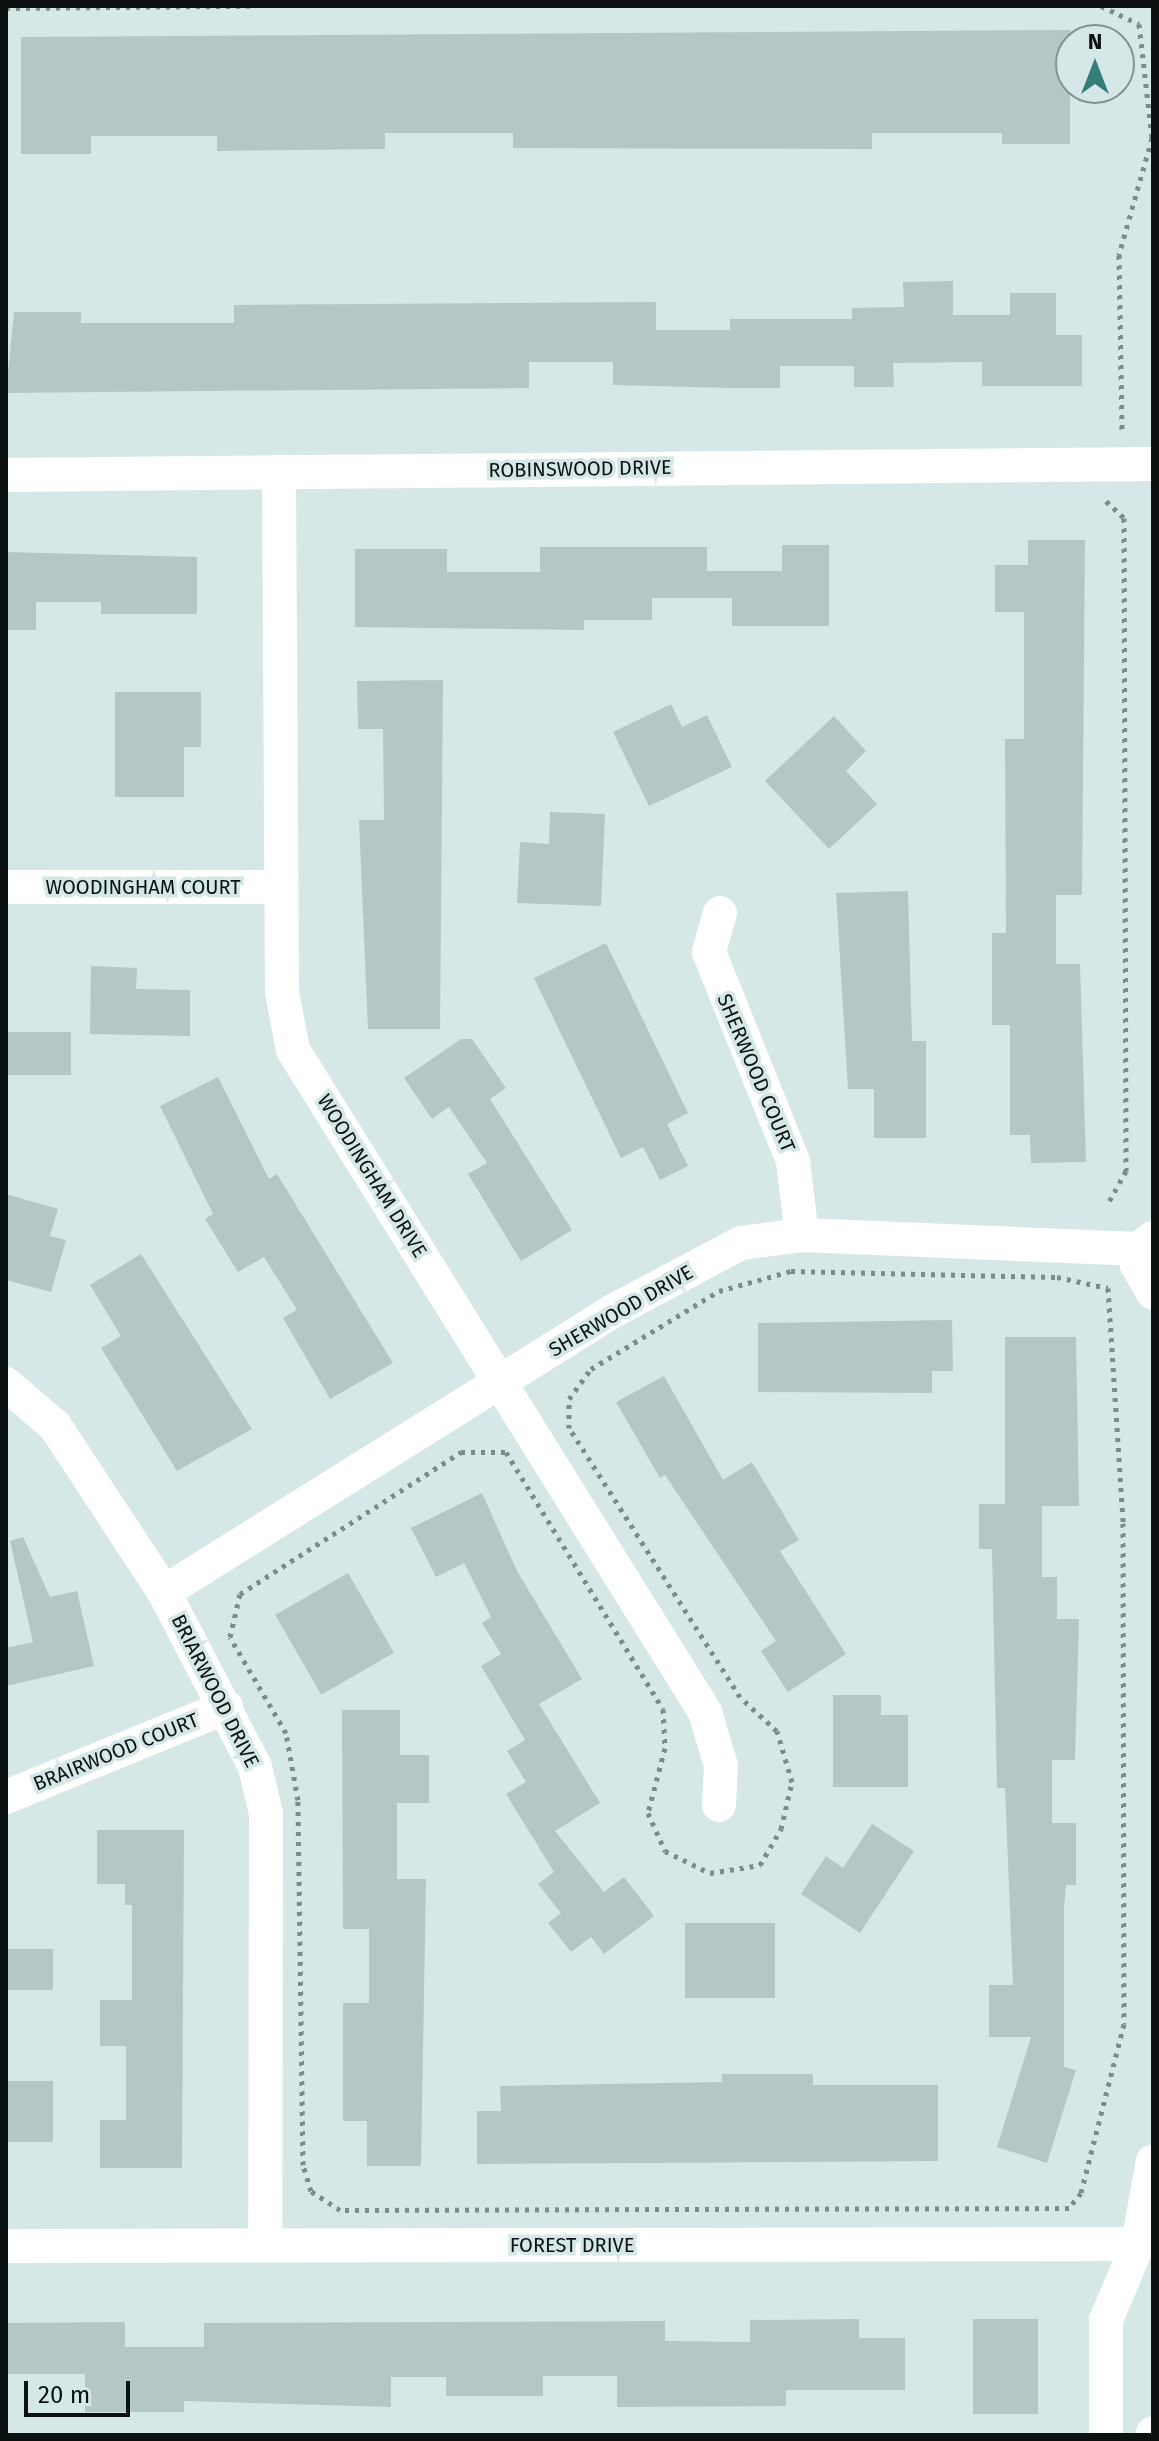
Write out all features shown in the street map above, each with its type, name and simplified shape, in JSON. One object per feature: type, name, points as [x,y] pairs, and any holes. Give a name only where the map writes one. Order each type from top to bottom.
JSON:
[{"type":"street","name":"ROBINSWOOD DRIVE","points":[[6,475],[1153,464]]},
{"type":"street","name":"WOODINGHAM DRIVE","points":[[279,472],[282,992],[293,1050],[705,1712],[721,1766],[719,1805]]},
{"type":"street","name":"WOODINGHAM COURT","points":[[6,887],[281,887]]},
{"type":"street","name":"SHERWOOD COURT","points":[[720,913],[709,952],[793,1161],[802,1235]]},
{"type":"street","name":"SHERWOOD DRIVE","points":[[164,1592],[502,1384],[613,1311],[741,1243],[802,1235],[1145,1243]]},
{"type":"street","points":[[1145,1243],[1140,1278],[1153,1293]]},
{"type":"street","name":"BRIARWOOD DRIVE","points":[[6,1384],[55,1426],[164,1592],[255,1767],[266,1813],[265,2246]]},
{"type":"street","name":"BRAIRWOOD COURT","points":[[6,1797],[226,1707]]},
{"type":"street","points":[[1106,2435],[1106,2320],[1146,2258],[1153,2161]]},
{"type":"street","name":"FOREST DRIVE","points":[[6,2246],[265,2246],[1146,2258]]},
{"type":"path","points":[[6,8],[251,6]]},
{"type":"path","points":[[1101,6],[1139,24],[1152,138],[1119,255],[1124,403]]},
{"type":"path","points":[[1109,1202],[1126,1171],[1124,518]]},
{"type":"building","points":[[1055,30],[1055,104],[1070,104],[1070,144],[1002,144],[1002,133],[872,133],[872,149],[513,148],[513,133],[385,133],[385,149],[217,151],[217,136],[91,136],[91,154],[21,154],[21,37]]},
{"type":"building","points":[[953,281],[953,315],[1010,315],[1010,293],[1056,293],[1056,335],[1082,335],[1082,386],[982,386],[982,362],[893,363],[894,387],[854,387],[854,366],[780,366],[780,388],[730,388],[613,385],[613,362],[529,362],[529,388],[6,393],[14,312],[81,312],[81,323],[234,323],[234,305],[656,302],[656,330],[730,330],[730,319],[852,319],[852,308],[904,307],[903,282]]},
{"type":"building","points":[[1028,540],[1085,540],[1082,895],[1056,895],[1056,964],[1080,964],[1086,1162],[1031,1163],[1030,1135],[1010,1135],[1010,1025],[992,1025],[992,933],[1006,933],[1005,739],[1024,739],[1024,612],[995,612],[995,565],[1028,565]]},
{"type":"building","points":[[782,545],[829,545],[829,626],[732,626],[732,598],[652,598],[652,620],[584,620],[584,630],[355,627],[355,549],[447,549],[447,572],[540,572],[540,547],[707,547],[707,571],[782,571]]},
{"type":"building","points":[[6,552],[197,557],[197,614],[101,614],[101,602],[36,602],[36,630],[6,630]]},
{"type":"building","points":[[443,680],[440,1029],[368,1029],[359,820],[384,820],[383,729],[358,729],[357,681]]},
{"type":"building","points":[[115,692],[201,692],[201,747],[184,747],[184,797],[115,797]]},
{"type":"building","points":[[671,704],[682,727],[707,715],[732,767],[649,806],[613,732]]},
{"type":"building","points":[[834,716],[866,751],[846,771],[877,804],[829,849],[765,781]]},
{"type":"building","points":[[550,812],[605,814],[601,906],[517,903],[520,842],[549,844]]},
{"type":"building","points":[[908,891],[912,1041],[926,1041],[926,1138],[874,1138],[874,1089],[848,1089],[836,893]]},
{"type":"building","points":[[606,943],[688,1113],[667,1124],[688,1166],[660,1180],[643,1147],[621,1158],[534,978]]},
{"type":"building","points":[[91,966],[137,968],[136,989],[190,990],[190,1036],[90,1034]]},
{"type":"building","points":[[6,1032],[71,1032],[71,1075],[6,1075]]},
{"type":"building","points":[[461,1039],[472,1039],[506,1088],[490,1099],[572,1230],[521,1261],[468,1174],[487,1163],[449,1107],[432,1119],[404,1078]]},
{"type":"building","points":[[218,1077],[269,1179],[277,1174],[393,1363],[330,1399],[283,1318],[297,1310],[264,1257],[238,1272],[205,1219],[213,1214],[160,1106]]},
{"type":"building","points":[[6,1194],[58,1209],[50,1236],[66,1240],[51,1292],[6,1280]]},
{"type":"building","points":[[141,1254],[252,1429],[177,1471],[101,1348],[121,1336],[90,1285]]},
{"type":"building","points":[[952,1320],[953,1371],[932,1371],[932,1393],[758,1392],[758,1323]]},
{"type":"building","points":[[1005,1337],[1076,1337],[1079,1506],[1042,1506],[1042,1577],[1057,1577],[1057,1619],[1079,1619],[1075,1760],[1052,1760],[1052,1823],[1076,1823],[1076,1885],[1066,1885],[1064,1907],[1064,2067],[1076,2070],[1047,2163],[997,2147],[1031,2037],[989,2037],[989,1985],[1013,1985],[1005,1788],[997,1788],[992,1549],[979,1549],[979,1504],[1005,1504]]},
{"type":"building","points":[[664,1376],[723,1480],[752,1462],[799,1540],[780,1551],[846,1654],[788,1692],[761,1651],[776,1641],[665,1475],[660,1478],[616,1402]]},
{"type":"building","points":[[482,1493],[517,1571],[582,1679],[539,1704],[600,1803],[555,1831],[604,1892],[624,1877],[654,1916],[604,1954],[591,1937],[571,1952],[548,1923],[561,1913],[538,1884],[554,1872],[506,1794],[526,1782],[507,1751],[525,1740],[481,1666],[501,1654],[482,1623],[491,1617],[464,1563],[436,1577],[411,1528]]},
{"type":"building","points":[[23,1537],[50,1597],[77,1591],[94,1666],[6,1686],[6,1648],[33,1642],[10,1541]]},
{"type":"building","points":[[348,1573],[394,1653],[321,1695],[275,1615]]},
{"type":"building","points":[[833,1695],[881,1695],[881,1715],[908,1715],[908,1787],[833,1787]]},
{"type":"building","points":[[342,1710],[400,1710],[400,1755],[429,1755],[429,1803],[397,1803],[397,1879],[426,1879],[421,2166],[367,2166],[367,2121],[343,2121],[343,2003],[369,2003],[369,1929],[343,1929]]},
{"type":"building","points":[[872,1824],[914,1851],[860,1933],[801,1894],[826,1856],[843,1868]]},
{"type":"building","points":[[97,1830],[184,1830],[182,2168],[100,2168],[100,2120],[126,2120],[126,2046],[100,2046],[100,2000],[132,2000],[132,1905],[125,1905],[125,1884],[97,1884]]},
{"type":"building","points":[[685,1923],[775,1923],[775,1998],[685,1998]]},
{"type":"building","points":[[6,1949],[53,1949],[53,1990],[6,1990]]},
{"type":"building","points":[[722,2074],[813,2074],[813,2085],[938,2085],[938,2161],[477,2164],[477,2111],[501,2111],[500,2086],[722,2082]]},
{"type":"building","points":[[6,2081],[53,2081],[53,2142],[6,2142]]},
{"type":"building","points":[[859,2319],[859,2338],[905,2338],[905,2390],[786,2390],[786,2406],[617,2407],[617,2376],[543,2376],[543,2396],[446,2396],[446,2377],[391,2377],[391,2407],[184,2401],[184,2412],[85,2412],[85,2374],[6,2374],[6,2323],[125,2322],[125,2347],[204,2347],[204,2323],[665,2321],[665,2341],[750,2342],[750,2320]]},
{"type":"building","points":[[973,2319],[1038,2319],[1038,2414],[973,2414]]}]
